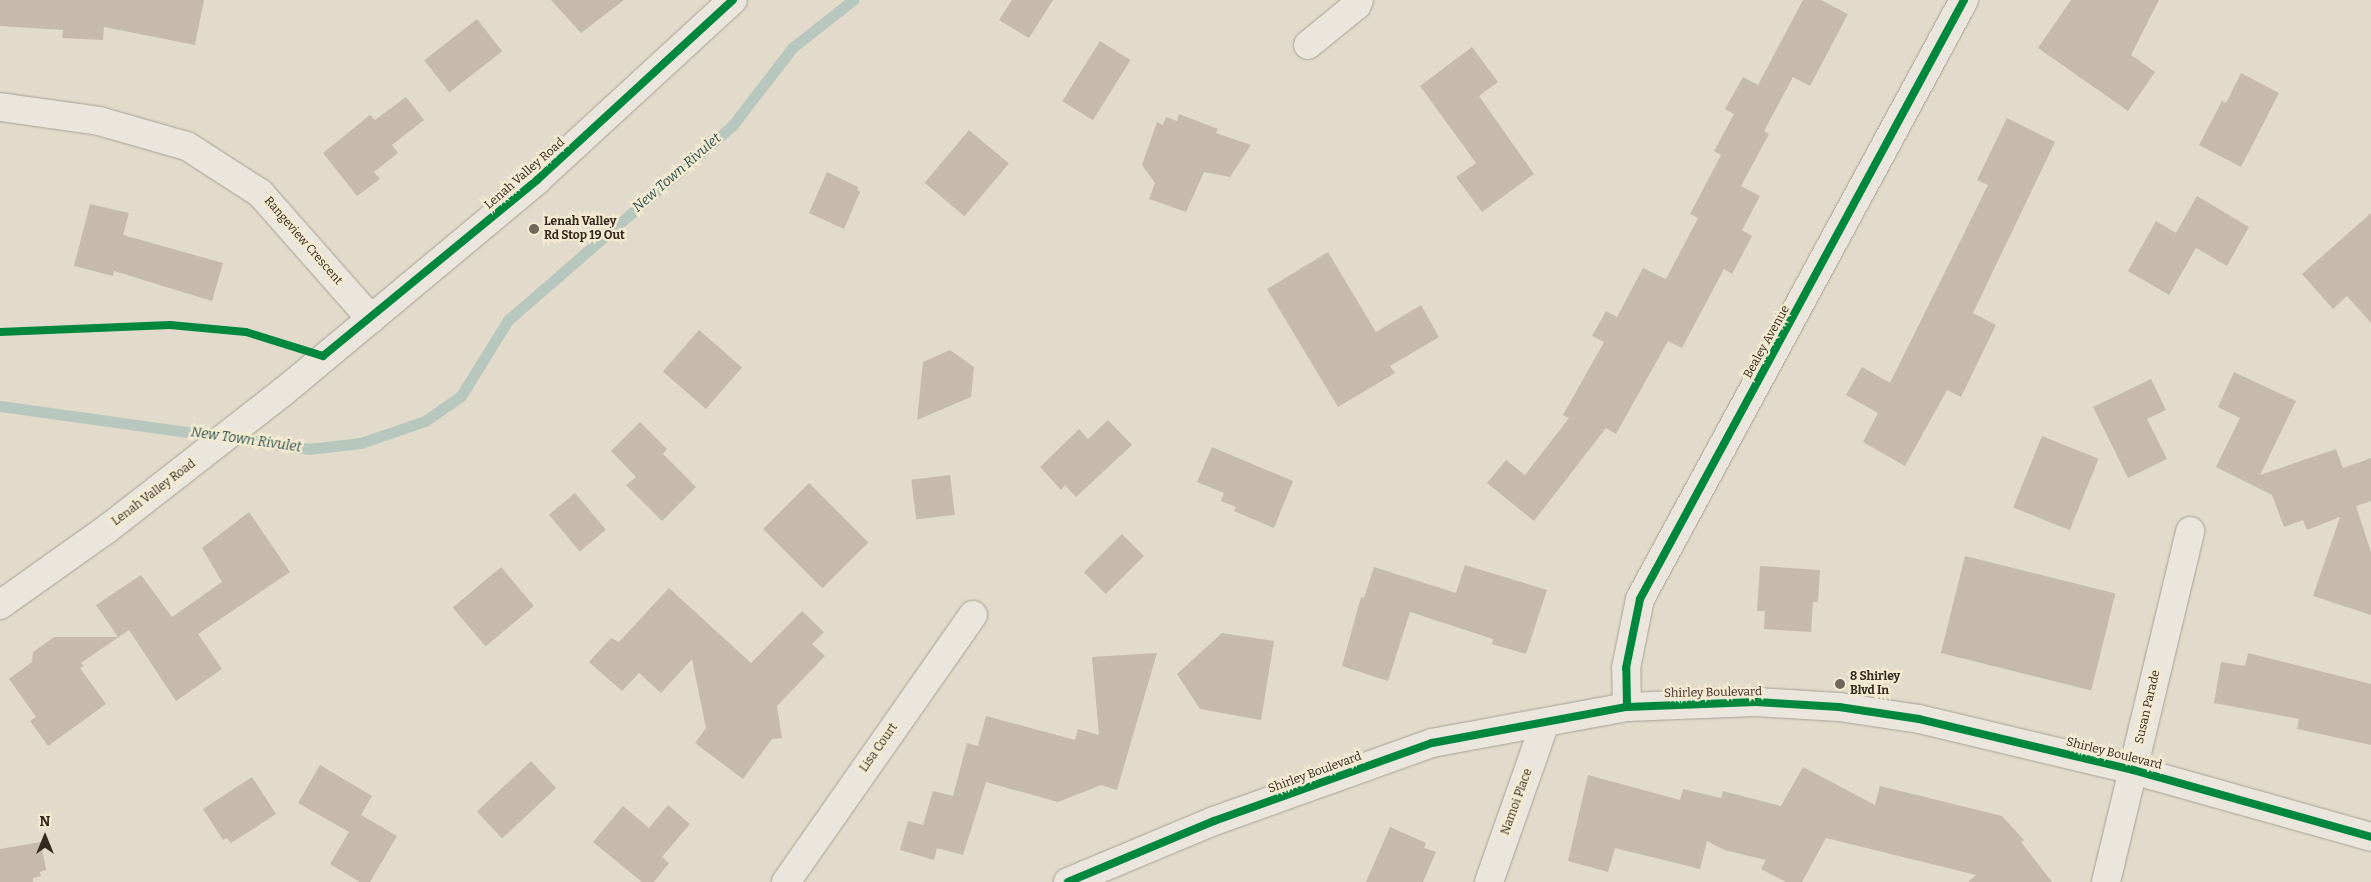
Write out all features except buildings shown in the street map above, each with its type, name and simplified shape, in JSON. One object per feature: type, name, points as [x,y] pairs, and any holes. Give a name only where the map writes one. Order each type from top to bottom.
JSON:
[{"type":"street","name":"Lenah Valley Road","points":[[0,605],[197,460],[283,392],[537,180],[733,0]]},
{"type":"street","points":[[1308,45],[1359,0]]},
{"type":"street","name":"Bealey Avenue","points":[[1627,707],[1626,668],[1640,599],[1964,0]]},
{"type":"street","name":"Rangeview Crescent","points":[[0,108],[99,121],[187,146],[260,193],[371,319]]},
{"type":"street","name":"Susan Parade","points":[[2106,882],[2190,531]]},
{"type":"street","name":"Lisa Court","points":[[786,882],[973,615]]},
{"type":"street","name":"Shirley Boulevard","points":[[1068,882],[1214,821],[1432,743],[1627,707],[1756,702],[1839,707],[1919,719],[2133,770],[2371,837]]},
{"type":"street","name":"Namoi Place","points":[[1488,882],[1545,723]]},
{"type":"waterway","name":"New Town Rivulet","points":[[0,406],[308,449],[361,443],[425,421],[461,396],[508,320],[732,126],[792,48],[853,0]]},
{"type":"cycle path","points":[[0,332],[170,325],[246,332],[323,356],[537,180],[733,0]]},
{"type":"cycle path","points":[[1627,707],[1626,668],[1640,599],[1964,0]]},
{"type":"cycle path","points":[[1068,882],[1214,821],[1432,743],[1627,707],[1756,702],[1839,707],[1919,719],[2133,770],[2371,837]]},
{"type":"place","name":"Lenah Valley Rd Stop 19 Out","points":[[534,229]]},
{"type":"place","name":"8 Shirley Blvd In","points":[[1840,684]]}]
